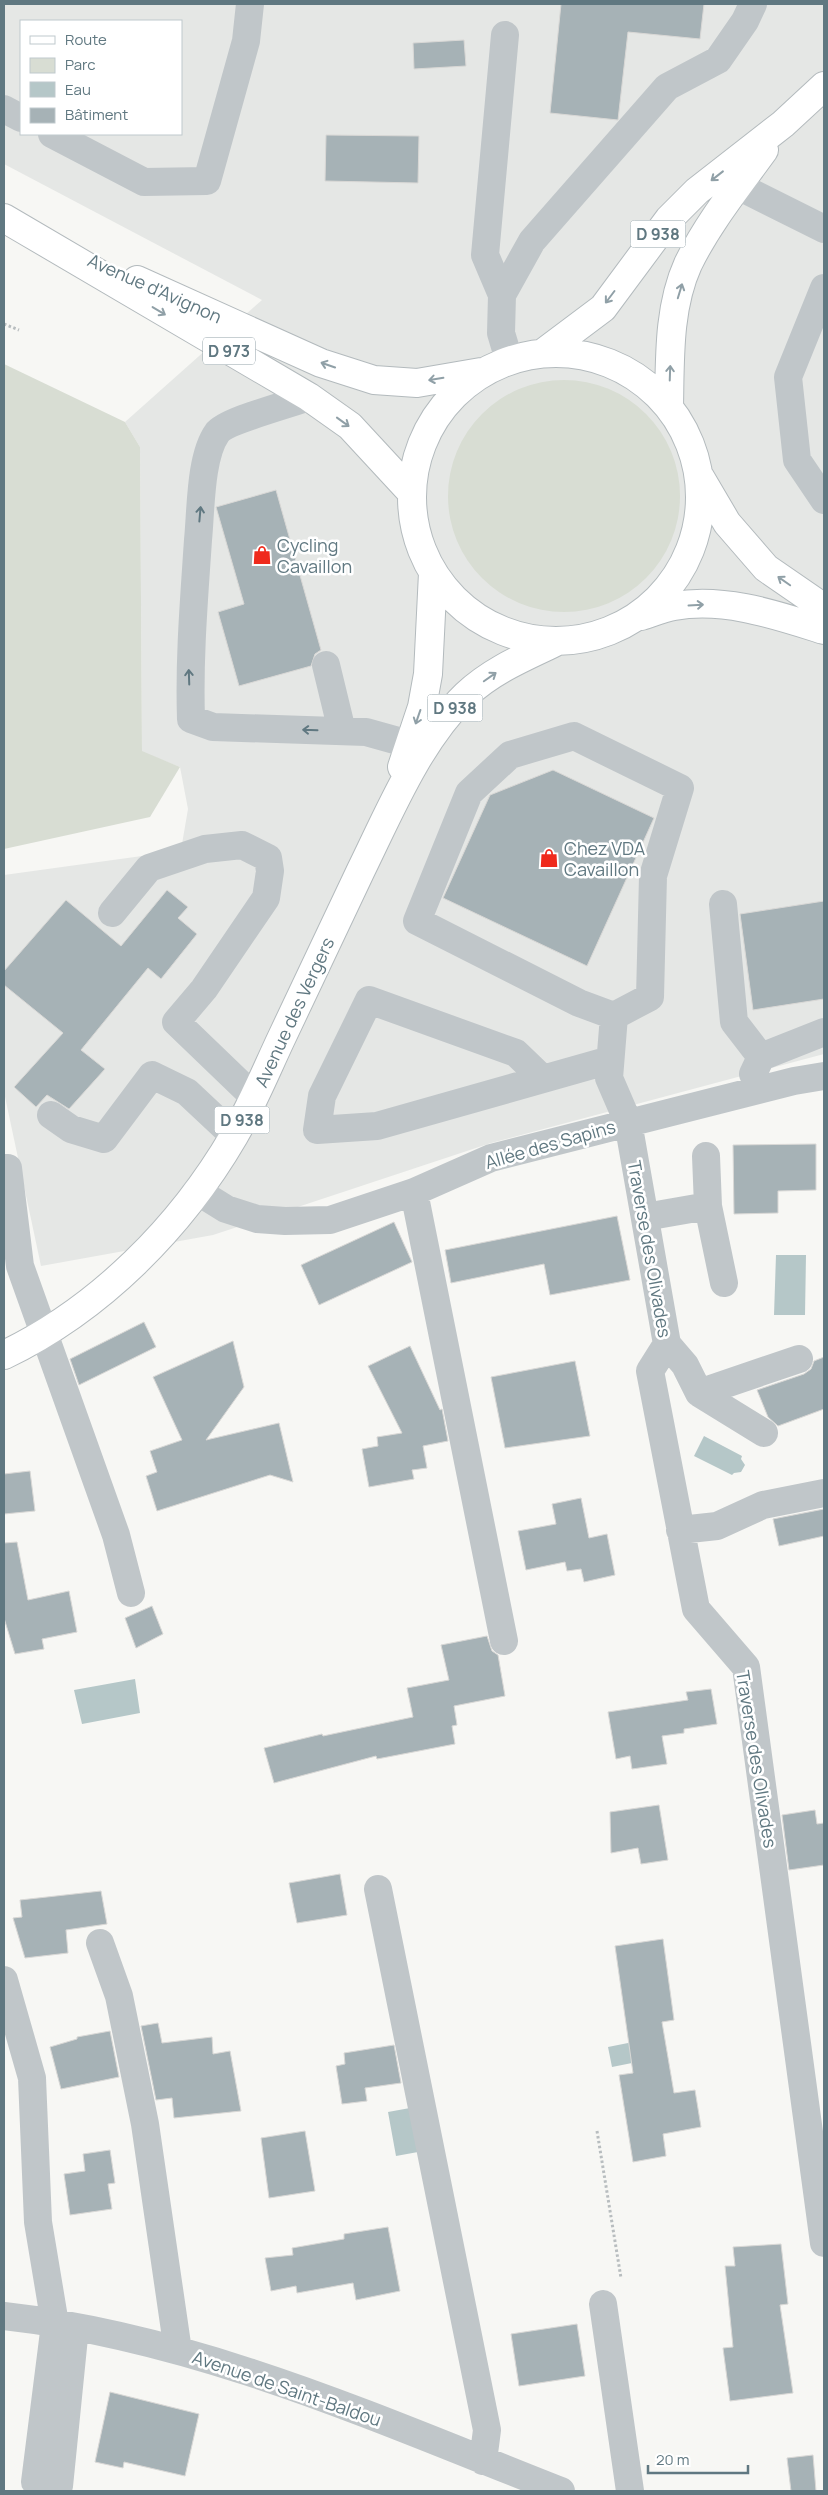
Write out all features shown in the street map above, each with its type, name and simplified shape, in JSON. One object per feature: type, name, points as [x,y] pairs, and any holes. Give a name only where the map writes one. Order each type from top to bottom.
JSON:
[{"type":"main road","name":"D 938","points":[[543,353],[603,308],[670,219],[697,191],[783,124],[824,86]]},
{"type":"main road","name":"D 938","points":[[669,407],[671,339],[677,303],[688,265],[738,186],[783,124]]},
{"type":"main road","name":"Avenue d'Avignon","points":[[4,218],[183,325],[309,397],[350,426],[412,493]]},
{"type":"main road","name":"Avenue d'Avignon","points":[[28,231],[321,363],[374,380],[417,383],[497,366]]},
{"type":"main road","name":"D 938","points":[[543,353],[571,353],[600,359],[626,370],[649,386],[669,407],[683,428],[693,452],[699,476],[700,504],[696,531],[687,557],[673,581],[654,602],[632,619],[609,630],[584,638],[558,640],[529,638],[501,629],[474,616],[452,596],[433,573],[421,548],[414,521],[412,493],[415,464],[425,436],[440,410],[460,389],[497,366],[543,353]]},
{"type":"main road","points":[[699,476],[727,523],[766,568],[824,608]]},
{"type":"main road","name":"Avenue des Vergers","points":[[389,813],[422,707],[428,674],[433,573]]},
{"type":"main road","points":[[632,619],[673,606],[703,604],[751,608],[824,630]]},
{"type":"main road","name":"Avenue des Vergers","points":[[4,1355],[44,1334],[108,1287],[151,1246],[197,1191],[234,1136],[389,813],[423,751],[466,695],[490,675],[558,640]]},
{"type":"street","points":[[54,135],[144,182],[207,181],[246,41],[250,4]]},
{"type":"street","points":[[502,295],[532,241],[667,87],[718,60],[746,21],[752,4]]},
{"type":"street","points":[[497,366],[501,333],[502,295],[485,255],[505,35]]},
{"type":"street","points":[[4,109],[20,117]]},
{"type":"street","points":[[738,186],[824,229]]},
{"type":"street","points":[[824,288],[788,376],[797,460],[824,500]]},
{"type":"street","points":[[309,397],[238,420],[218,431],[208,453],[201,507],[189,667],[191,719],[213,727],[366,732],[409,744]]},
{"type":"street","points":[[326,665],[342,731]]},
{"type":"street","points":[[574,736],[680,788],[653,876],[650,997],[614,1016],[579,1003],[417,921],[469,793],[510,755],[574,736]]},
{"type":"street","points":[[112,913],[150,868],[205,849],[242,845],[268,858],[270,871],[266,898],[209,982],[176,1022],[254,1097]]},
{"type":"street","points":[[723,904],[734,1022],[761,1057]]},
{"type":"street","points":[[542,1078],[516,1053],[370,1000],[322,1096],[317,1130],[377,1126],[610,1060]]},
{"type":"street","name":"Traverse des Olivades","points":[[614,1016],[609,1078],[628,1122],[668,1344],[650,1371],[696,1609],[746,1667],[822,2207],[824,2243]]},
{"type":"street","points":[[744,1094],[761,1057],[824,1032]]},
{"type":"street","points":[[50,1115],[71,1129],[104,1139],[152,1075],[187,1092],[234,1136]]},
{"type":"street","name":"Allée des Sapins","points":[[197,1191],[226,1209],[257,1219],[285,1221],[330,1220],[414,1192],[491,1158],[628,1122],[824,1076]]},
{"type":"street","points":[[706,1156],[708,1206],[724,1283]]},
{"type":"street","points":[[4,1168],[8,1168],[20,1266],[116,1535],[131,1593]]},
{"type":"street","points":[[414,1192],[504,1642]]},
{"type":"street","points":[[644,1217],[708,1206]]},
{"type":"street","points":[[668,1344],[685,1365],[699,1393],[764,1433]]},
{"type":"street","points":[[699,1393],[799,1359]]},
{"type":"street","points":[[680,1530],[717,1526],[763,1505],[824,1493]]},
{"type":"street","points":[[378,1889],[487,2430],[483,2461]]},
{"type":"street","points":[[100,1943],[119,1996],[145,2124],[178,2351]]},
{"type":"street","points":[[4,1980],[32,2078],[38,2222],[65,2326],[47,2484]]},
{"type":"street","points":[[603,2304],[630,2491]]},
{"type":"street","name":"Avenue de Saint-Baldou","points":[[4,2316],[65,2326],[226,2363],[294,2387],[561,2491]]},
{"type":"path","points":[[4,324],[19,330]]},
{"type":"shaded area","points":[[4,4],[824,4],[824,1054],[491,1143],[213,1235],[41,1266],[4,1092],[4,875],[171,852],[182,844],[188,809],[180,767],[142,752],[140,447],[125,422],[262,300],[4,164]]},
{"type":"green space","points":[[4,364],[125,422],[140,447],[142,751],[180,767],[150,817],[4,849]]},
{"type":"green space","points":[[553,380],[575,380],[598,385],[629,399],[654,422],[661,431],[675,462],[680,485],[678,519],[666,551],[654,570],[638,586],[629,593],[598,607],[575,612],[553,612],[530,607],[499,593],[474,570],[467,561],[453,530],[448,507],[448,485],[453,462],[467,431],[490,406],[499,399],[530,385]]},
{"type":"water","points":[[776,1255],[806,1255],[805,1315],[774,1315]]},
{"type":"water","points":[[704,1436],[742,1456],[741,1459],[745,1465],[741,1472],[732,1475],[694,1456]]},
{"type":"water","points":[[135,1679],[140,1713],[82,1724],[74,1690]]},
{"type":"water","points":[[653,2038],[657,2058],[612,2067],[608,2047]]},
{"type":"water","points":[[410,2108],[418,2152],[396,2156],[388,2112]]},
{"type":"building","points":[[561,4],[704,4],[700,39],[628,32],[618,120],[550,113]]},
{"type":"building","points":[[464,40],[466,66],[414,69],[413,43]]},
{"type":"building","points":[[326,135],[419,136],[418,183],[325,181]]},
{"type":"building","name":"Cycling Cavaillon","points":[[276,490],[321,650],[315,654],[311,666],[239,686],[218,612],[244,604],[216,507]]},
{"type":"building","name":"Chez VDA Cavaillon","points":[[553,770],[654,818],[587,966],[443,898],[490,795]]},
{"type":"building","points":[[167,890],[188,907],[178,918],[197,934],[161,979],[148,968],[81,1050],[105,1069],[69,1109],[47,1095],[36,1107],[14,1087],[63,1033],[4,985],[4,971],[66,900],[121,946]]},
{"type":"building","points":[[824,901],[824,999],[753,1010],[740,914]]},
{"type":"building","points":[[816,1144],[816,1190],[778,1191],[778,1213],[734,1214],[733,1145]]},
{"type":"building","points":[[617,1216],[630,1280],[550,1295],[544,1264],[451,1283],[445,1250]]},
{"type":"building","points":[[394,1222],[412,1262],[319,1305],[301,1265]]},
{"type":"building","points":[[144,1322],[156,1347],[79,1385],[70,1359]]},
{"type":"building","points":[[233,1341],[244,1387],[206,1440],[279,1423],[293,1482],[270,1475],[157,1511],[146,1476],[157,1472],[150,1451],[182,1440],[153,1377]]},
{"type":"building","points":[[410,1346],[440,1410],[442,1409],[448,1441],[423,1446],[427,1468],[412,1470],[414,1479],[369,1487],[362,1449],[378,1446],[377,1437],[402,1433],[368,1366]]},
{"type":"building","points":[[824,1357],[824,1409],[778,1426],[768,1417],[757,1390],[804,1374],[811,1369],[814,1361]]},
{"type":"building","points":[[575,1361],[590,1436],[505,1448],[491,1377]]},
{"type":"building","points":[[30,1471],[35,1511],[4,1514],[4,1474]]},
{"type":"building","points":[[581,1498],[589,1538],[607,1534],[615,1575],[584,1582],[581,1569],[567,1571],[565,1562],[526,1570],[518,1531],[556,1524],[552,1504]]},
{"type":"building","points":[[824,1509],[824,1536],[779,1546],[773,1519]]},
{"type":"building","points":[[17,1542],[28,1600],[69,1591],[77,1632],[42,1639],[44,1649],[15,1654],[4,1618],[4,1543]]},
{"type":"building","points":[[152,1606],[163,1634],[136,1648],[125,1618]]},
{"type":"building","points":[[487,1636],[492,1651],[498,1655],[505,1696],[454,1706],[457,1725],[452,1726],[455,1744],[377,1759],[376,1756],[274,1783],[264,1748],[322,1734],[323,1736],[413,1717],[407,1688],[449,1680],[441,1645]]},
{"type":"building","points":[[711,1689],[717,1724],[684,1729],[684,1733],[662,1736],[667,1764],[632,1769],[630,1756],[616,1759],[608,1712],[688,1700],[686,1692]]},
{"type":"building","points":[[659,1805],[668,1860],[641,1864],[638,1848],[611,1853],[610,1812]]},
{"type":"building","points":[[815,1810],[817,1824],[824,1823],[824,1865],[789,1870],[782,1815]]},
{"type":"building","points":[[340,1874],[347,1915],[297,1923],[289,1883]]},
{"type":"building","points":[[101,1891],[107,1924],[66,1930],[68,1953],[25,1958],[13,1918],[22,1917],[20,1900]]},
{"type":"building","points":[[663,1939],[674,2020],[662,2022],[674,2093],[695,2090],[701,2127],[663,2134],[666,2156],[633,2162],[619,2075],[633,2073],[615,1946]]},
{"type":"building","points":[[158,2023],[162,2043],[212,2037],[213,2054],[230,2051],[241,2111],[174,2118],[172,2098],[156,2100],[141,2026]]},
{"type":"building","points":[[110,2031],[119,2077],[61,2089],[50,2047],[77,2039],[77,2037]]},
{"type":"building","points":[[394,2045],[401,2083],[365,2088],[367,2101],[342,2104],[336,2066],[345,2064],[344,2053]]},
{"type":"building","points":[[305,2131],[315,2191],[269,2198],[261,2138]]},
{"type":"building","points":[[110,2150],[115,2183],[108,2184],[112,2209],[70,2215],[64,2174],[85,2171],[83,2154]]},
{"type":"building","points":[[388,2227],[400,2291],[356,2300],[353,2283],[297,2293],[296,2286],[271,2291],[265,2258],[293,2255],[292,2248],[344,2239],[344,2234]]},
{"type":"building","points":[[781,2244],[788,2304],[780,2305],[793,2393],[730,2401],[723,2348],[733,2347],[725,2266],[735,2266],[733,2247]]},
{"type":"building","points":[[577,2324],[585,2376],[519,2386],[511,2334]]},
{"type":"building","points":[[110,2392],[199,2414],[185,2476],[124,2462],[123,2468],[95,2462]]},
{"type":"building","points":[[813,2455],[816,2491],[791,2491],[787,2458]]},
{"type":"place","name":"Cycling Cavaillon","points":[[262,555]]},
{"type":"place","name":"Chez VDA Cavaillon","points":[[549,858]]}]
